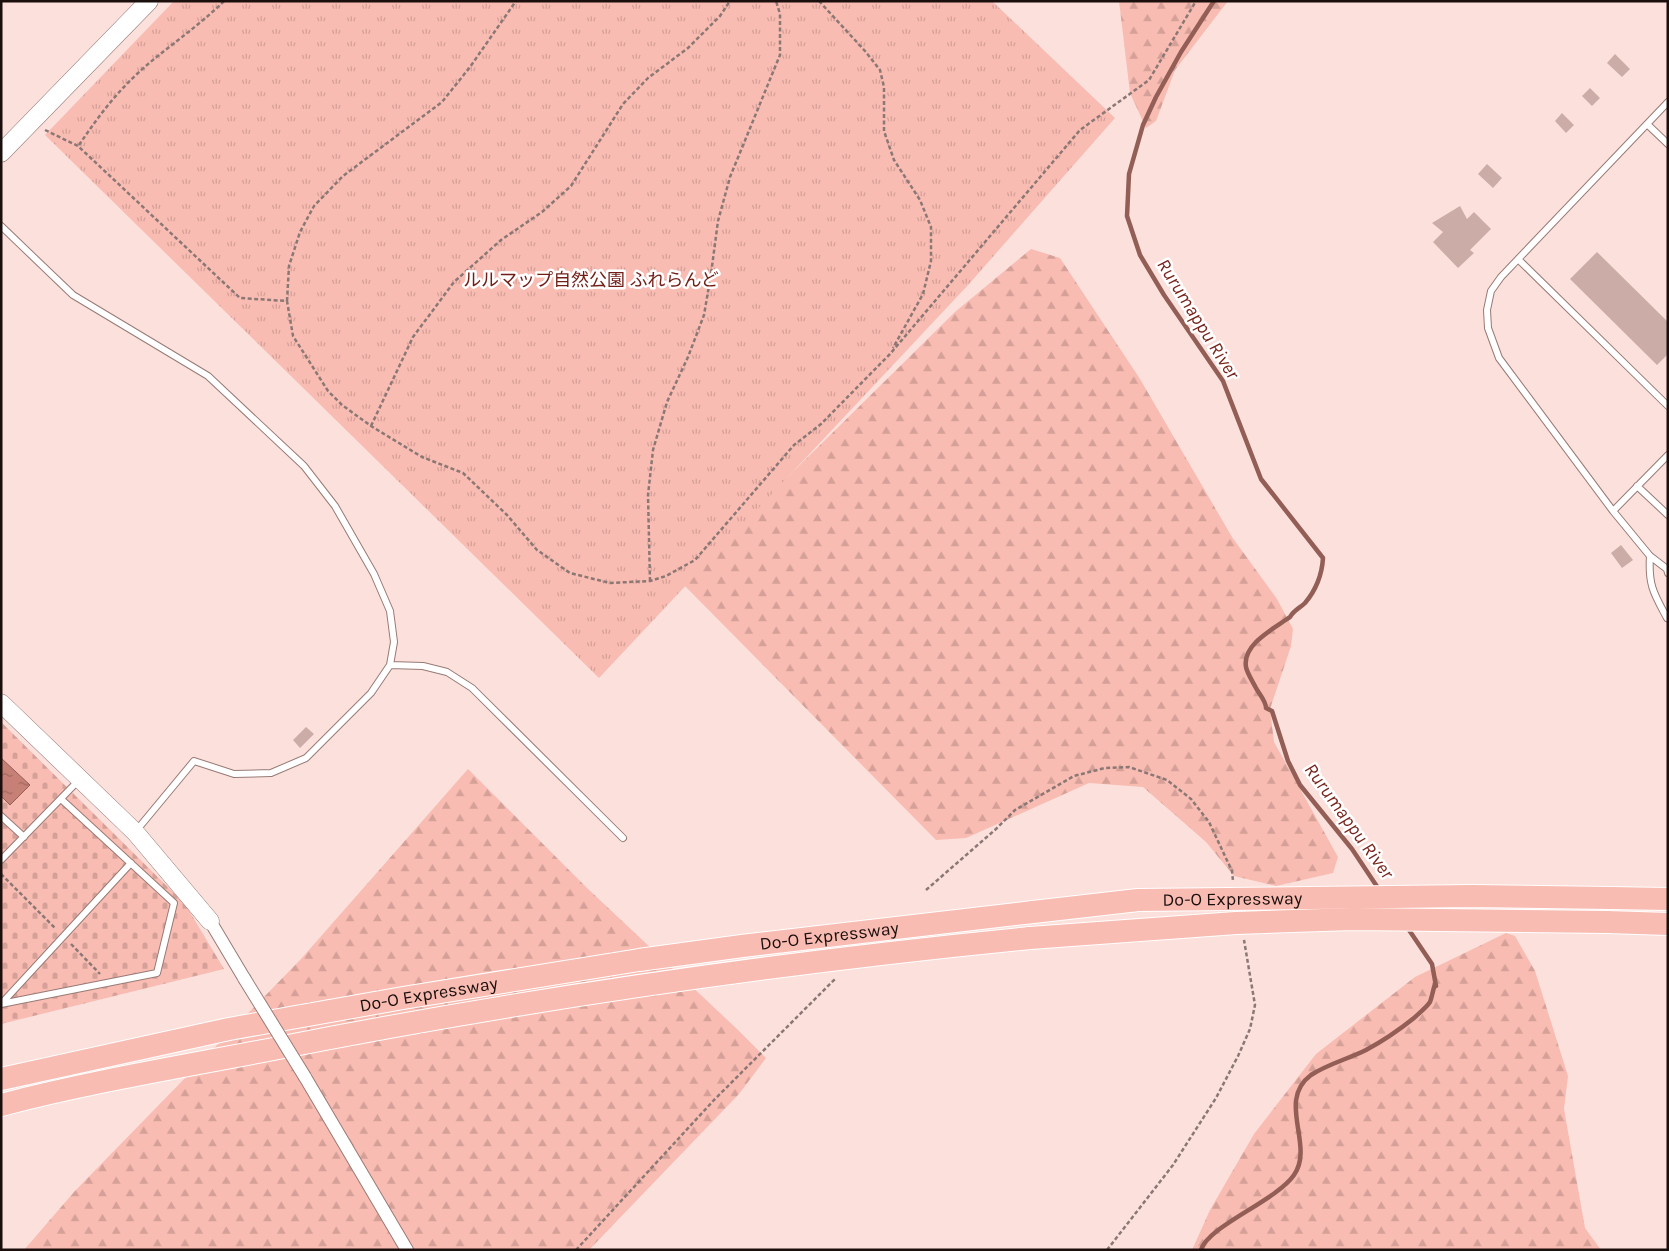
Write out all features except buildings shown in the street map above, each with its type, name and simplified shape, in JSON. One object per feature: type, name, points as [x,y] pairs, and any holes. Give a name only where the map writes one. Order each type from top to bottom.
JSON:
[{"type":"highway","name":"Do-O Expressway","points":[[1,1079],[229,1029],[403,998],[639,960],[742,946],[1138,900],[1472,896],[1668,899]]},
{"type":"highway","name":"Do-O Expressway","points":[[1,1105],[79,1086],[413,1022],[737,971],[1030,938],[1236,923],[1354,919],[1668,924]]},
{"type":"street","points":[[1,154],[149,1]]},
{"type":"street","points":[[1,703],[135,832],[210,922],[407,1250]]},
{"type":"lane","points":[[1668,102],[1501,277],[1491,291],[1487,310],[1488,328],[1499,358],[1613,510],[1650,556],[1667,569],[1668,572]]},
{"type":"lane","points":[[1647,124],[1668,144]]},
{"type":"lane","points":[[1,226],[73,295],[208,376],[304,466],[335,506],[374,574],[390,611],[394,642],[390,665],[371,693],[306,758],[271,774],[234,774],[194,761],[135,832]]},
{"type":"lane","points":[[1518,260],[1668,406]]},
{"type":"lane","points":[[1613,510],[1668,455]]},
{"type":"lane","points":[[1638,486],[1668,515]]},
{"type":"lane","points":[[1650,556],[1649,573],[1653,593],[1668,622]]},
{"type":"lane","points":[[1667,618],[1668,614]]},
{"type":"lane","points":[[390,665],[423,666],[447,672],[472,688],[623,838]]},
{"type":"lane","points":[[1,860],[80,779]]},
{"type":"lane","points":[[1,1004],[157,973],[174,903],[61,799]]},
{"type":"lane","points":[[1,816],[24,837]]},
{"type":"lane","points":[[1,1004],[131,863]]},
{"type":"path","points":[[78,146],[104,108],[138,74],[207,18],[224,1]]},
{"type":"path","points":[[516,1],[470,67],[442,102],[343,176],[314,206],[300,232],[290,266],[287,301],[293,336],[328,391],[342,405],[370,426],[422,457],[463,474],[507,514],[537,550],[570,573],[610,583],[650,581],[666,576],[695,560],[794,445],[821,424],[890,354],[1080,130],[1149,80],[1196,1]]},
{"type":"path","points":[[370,426],[413,337],[454,282],[501,240],[542,212],[571,186],[623,104],[648,78],[688,48],[720,16],[730,1]]},
{"type":"path","points":[[650,581],[648,496],[653,450],[667,402],[688,357],[704,315],[718,221],[730,177],[780,55],[780,14],[776,1]]},
{"type":"path","points":[[819,1],[880,70],[884,87],[884,131],[894,160],[920,200],[931,227],[931,260],[923,294],[890,354]]},
{"type":"path","points":[[42,128],[78,146],[240,298],[287,301]]},
{"type":"path","points":[[1,874],[108,983]]},
{"type":"path","points":[[576,1250],[714,1100],[836,978]]},
{"type":"green space","name":"ルルマップ自然公園 ふれらんど","points":[[174,1],[992,1],[1115,118],[969,284],[599,678],[45,135]]},
{"type":"green space","points":[[1119,1],[1228,1],[1175,70],[1156,121],[1146,128],[1130,93]]},
{"type":"green space","points":[[1031,249],[1060,258],[1140,379],[1232,537],[1277,599],[1293,629],[1291,646],[1270,709],[1274,742],[1338,857],[1333,873],[1276,886],[1234,876],[1206,842],[1143,787],[1089,783],[966,838],[936,840],[681,582],[955,312]]},
{"type":"green space","points":[[1,722],[185,904],[224,969],[1,1024]]},
{"type":"green space","points":[[468,769],[586,887],[766,1058],[739,1094],[589,1250],[24,1250],[74,1192],[301,959]]},
{"type":"green space","points":[[1506,933],[1515,936],[1535,971],[1568,1076],[1564,1109],[1585,1228],[1601,1250],[1192,1250],[1210,1210],[1254,1134],[1316,1054],[1415,977]]},
{"type":"water","points":[[1,758],[30,785],[10,805],[1,796]]},
{"type":"waterway","name":"Rurumappu River","points":[[1214,1],[1181,52],[1143,125],[1129,174],[1127,216],[1140,255],[1164,295],[1223,381],[1261,479],[1323,558],[1318,582],[1309,598],[1290,617],[1254,644],[1246,659],[1246,667],[1250,678],[1264,700],[1266,708],[1272,711],[1288,761],[1300,785],[1352,849],[1380,891]]},
{"type":"waterway","name":"Rurumappu River","points":[[1201,1250],[1206,1241],[1216,1232],[1273,1194],[1294,1175],[1299,1163],[1301,1150],[1296,1110],[1297,1097],[1301,1086],[1311,1075],[1366,1050],[1385,1039],[1414,1018],[1430,1002],[1435,984],[1436,986],[1432,964],[1407,927]]}]
